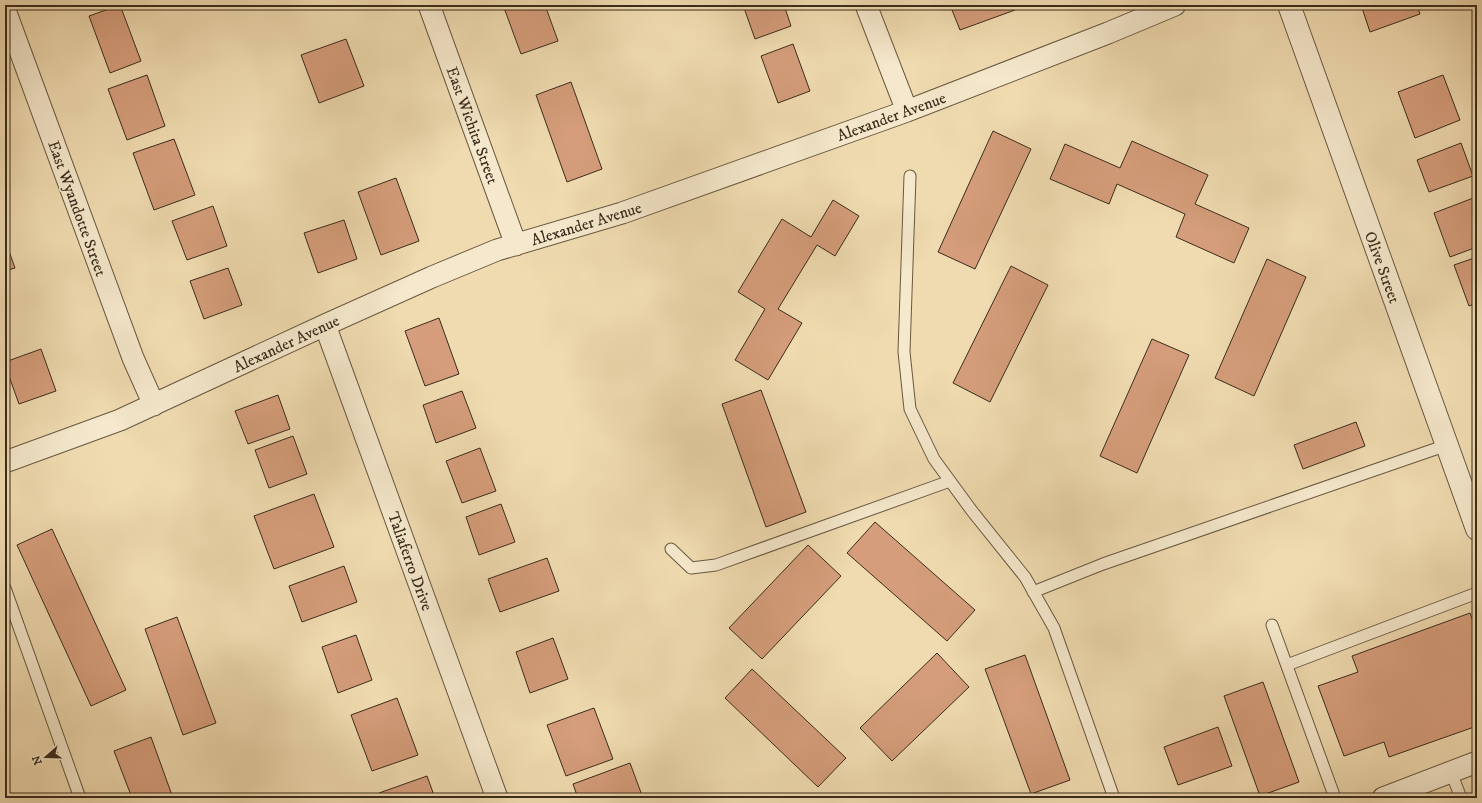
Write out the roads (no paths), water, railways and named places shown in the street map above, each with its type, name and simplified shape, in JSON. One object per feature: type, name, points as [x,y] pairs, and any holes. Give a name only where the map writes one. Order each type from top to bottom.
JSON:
[{"type":"street","name":"East Wichita Street","points":[[429,5],[516,245]]},
{"type":"street","points":[[866,5],[907,111]]},
{"type":"street","name":"Alexander Avenue","points":[[5,462],[120,420],[325,325],[432,277],[498,250],[622,213],[907,111],[1108,33],[1175,5]]},
{"type":"street","name":"Olive Street","points":[[1289,5],[1477,529]]},
{"type":"street","name":"East Wyandotte Street","points":[[5,10],[132,358],[154,405]]},
{"type":"street","name":"Taliaferro Drive","points":[[325,325],[497,798]]},
{"type":"street","points":[[1383,798],[1477,762]]},
{"type":"lane","points":[[910,176],[904,352],[910,409],[934,459],[1025,577],[1054,628],[1114,798]]},
{"type":"lane","points":[[1033,592],[1103,564],[1447,445]]},
{"type":"lane","points":[[671,549],[691,568],[716,565],[950,481]]},
{"type":"lane","points":[[5,588],[80,798]]},
{"type":"lane","points":[[1287,665],[1477,593]]},
{"type":"lane","points":[[1272,625],[1334,798]]},
{"type":"lane","points":[[1451,772],[1461,798]]}]
